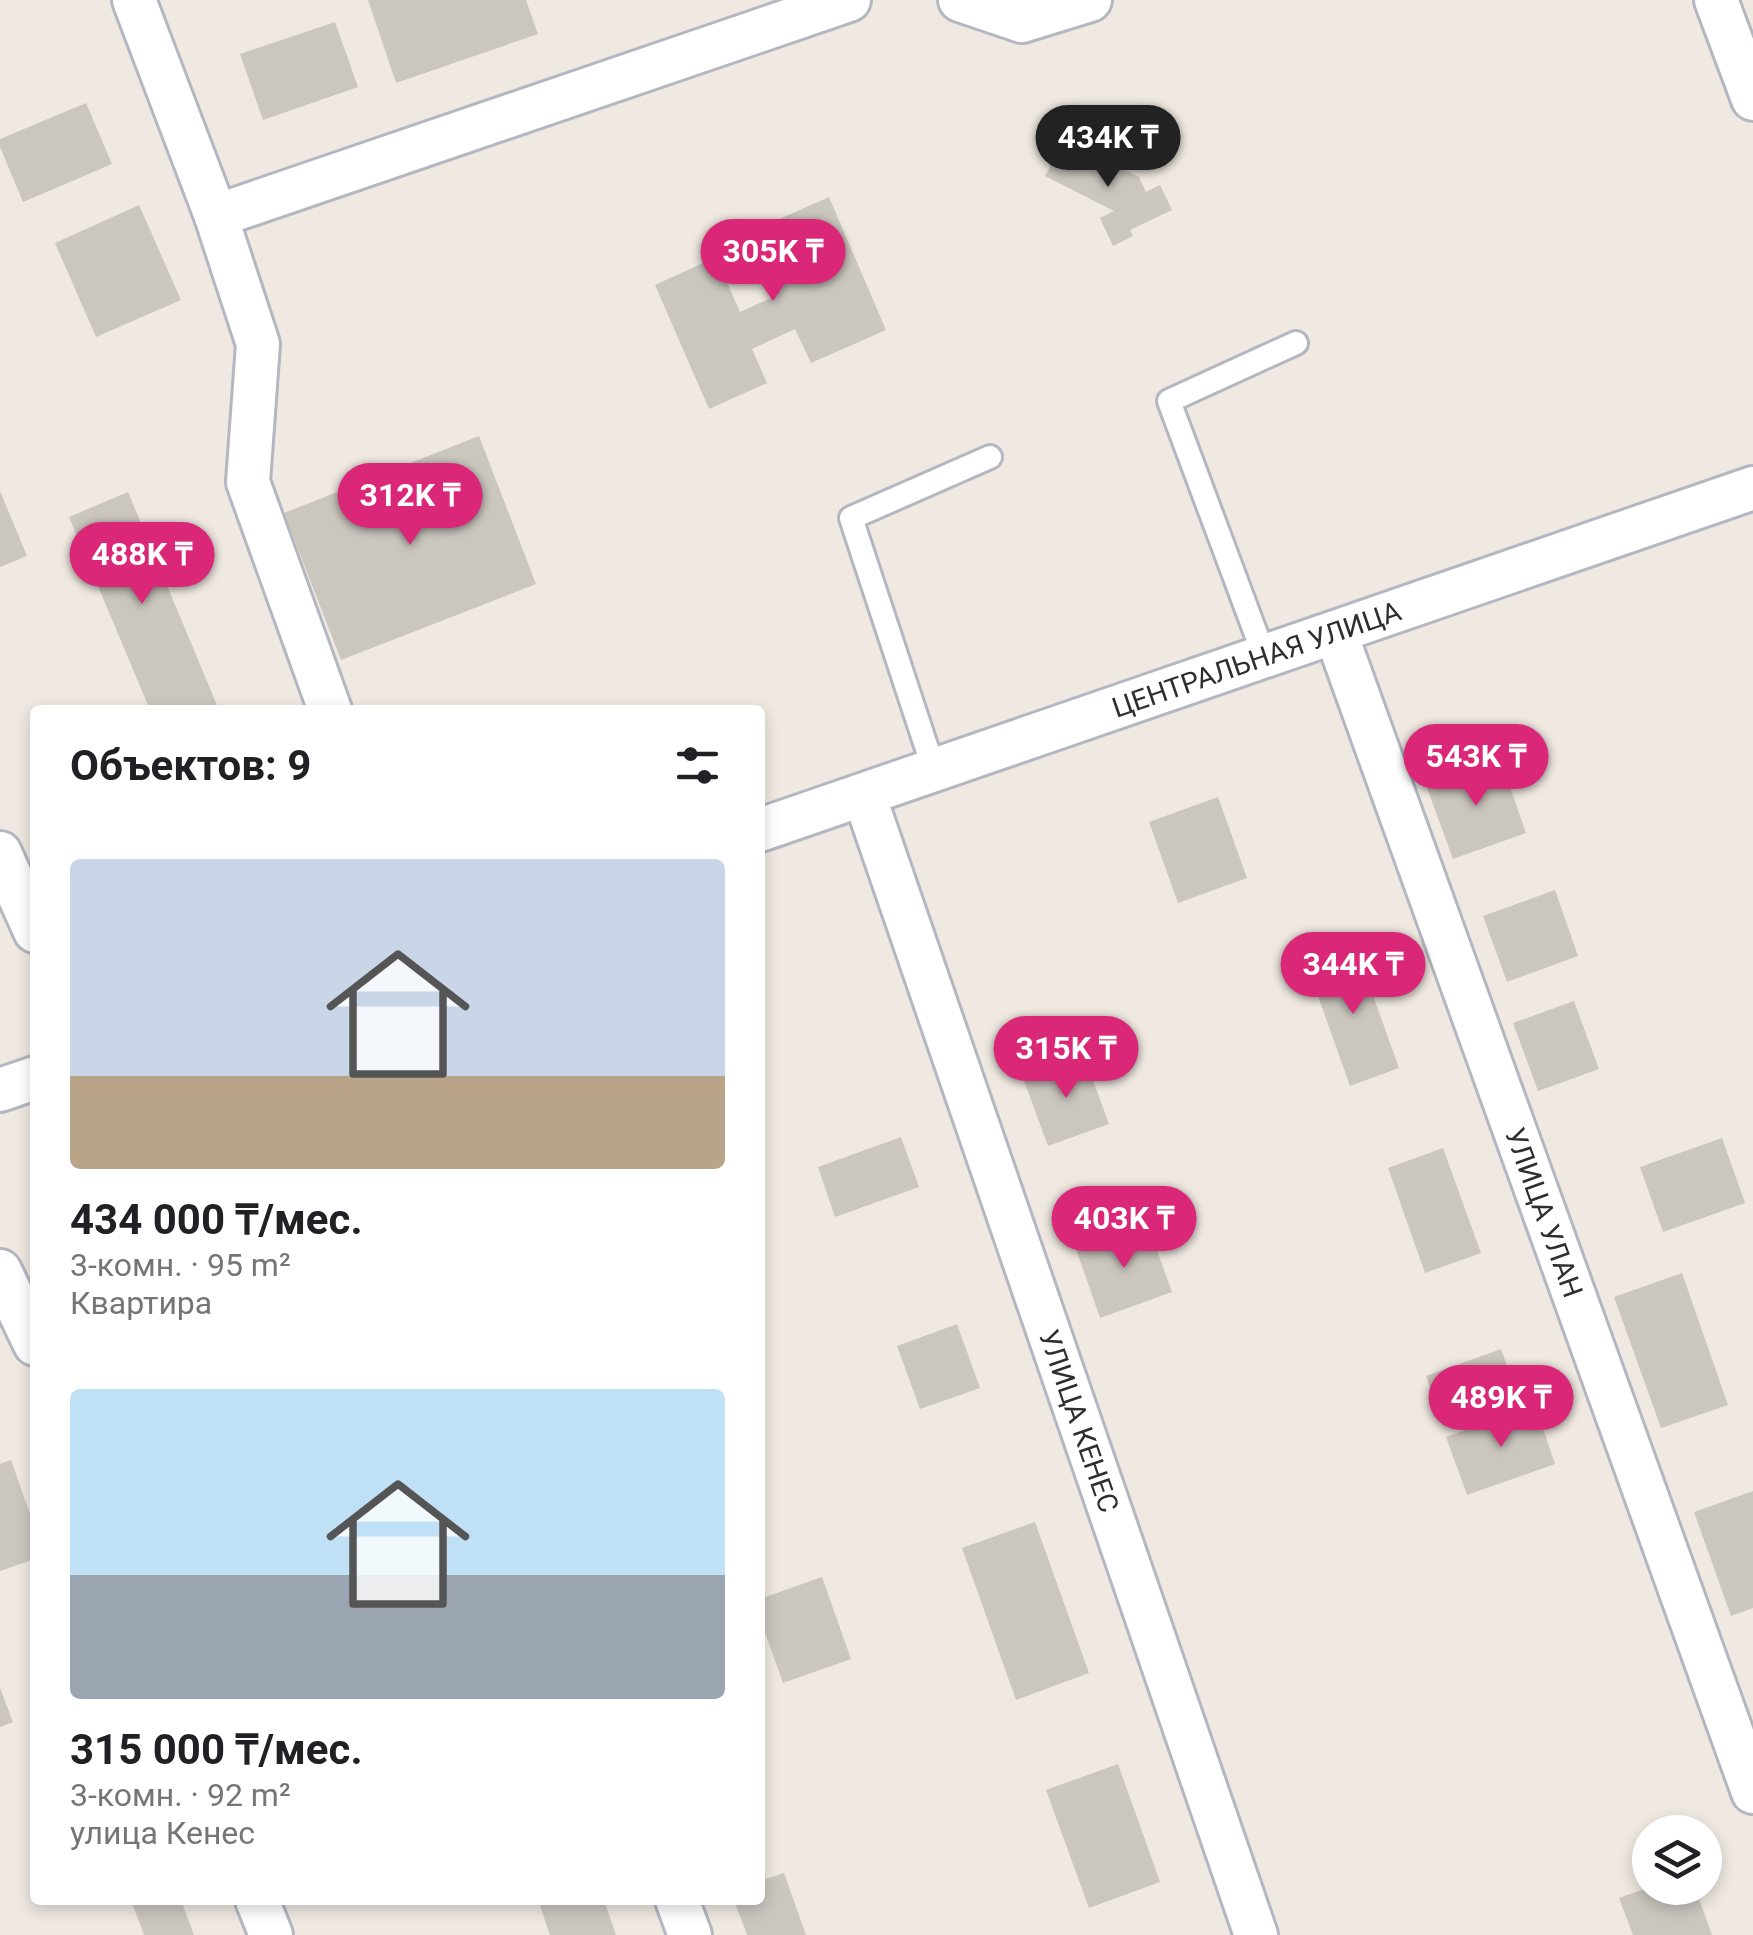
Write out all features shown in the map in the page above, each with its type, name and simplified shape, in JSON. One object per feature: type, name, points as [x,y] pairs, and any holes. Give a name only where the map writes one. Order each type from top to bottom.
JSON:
[{"type":"street","points":[[134,0],[216,216],[258,344],[248,482],[328,705]]},
{"type":"street","points":[[216,216],[850,0]]},
{"type":"street","points":[[960,0],[1022,22],[1090,0]]},
{"type":"street","points":[[1716,0],[1753,99]]},
{"type":"street","name":"ЦЕНТРАЛЬНАЯ УЛИЦА","points":[[765,828],[1753,488]]},
{"type":"street","name":"УЛИЦА УЛАН","points":[[1336,634],[1753,1792]]},
{"type":"street","name":"УЛИЦА КЕНЕС","points":[[864,795],[1256,1935]]},
{"type":"street","points":[[0,853],[30,920]]},
{"type":"street","points":[[0,1090],[30,1080]]},
{"type":"street","points":[[0,1271],[30,1334]]},
{"type":"street","points":[[260,1905],[271,1935]]},
{"type":"street","points":[[679,1905],[690,1935]]},
{"type":"lane","points":[[1266,658],[1169,401],[1296,344]]},
{"type":"lane","points":[[934,770],[850,518],[990,458]]},
{"type":"building","points":[[368,0],[526,0],[538,34],[396,83]]},
{"type":"building","points":[[335,22],[358,87],[263,120],[240,54]]},
{"type":"building","points":[[86,103],[112,164],[23,202],[0,139]]},
{"type":"building","points":[[1064,139],[1139,177],[1146,192],[1160,185],[1172,210],[1130,230],[1133,236],[1113,246],[1100,218],[1114,211],[1045,176]]},
{"type":"building","points":[[829,197],[886,330],[811,363],[795,329],[752,349],[767,383],[709,409],[655,285],[716,257],[740,312],[777,295],[750,232]]},
{"type":"building","points":[[139,205],[181,300],[96,337],[55,243]]},
{"type":"building","points":[[479,436],[536,584],[341,660],[284,513]]},
{"type":"building","points":[[0,491],[27,556],[0,567]]},
{"type":"building","points":[[128,492],[217,705],[148,705],[69,517]]},
{"type":"building","points":[[1500,758],[1526,833],[1453,859],[1426,785]]},
{"type":"building","points":[[1218,797],[1247,878],[1178,903],[1149,822]]},
{"type":"building","points":[[1555,890],[1578,956],[1507,982],[1483,916]]},
{"type":"building","points":[[1356,948],[1399,1068],[1350,1086],[1307,965]]},
{"type":"building","points":[[1574,1001],[1599,1069],[1538,1091],[1513,1023]]},
{"type":"building","points":[[1084,1056],[1109,1124],[1048,1146],[1023,1078]]},
{"type":"building","points":[[901,1137],[919,1187],[835,1217],[818,1167]]},
{"type":"building","points":[[1722,1138],[1745,1203],[1663,1232],[1640,1167]]},
{"type":"building","points":[[1443,1148],[1481,1253],[1425,1273],[1388,1168]]},
{"type":"building","points":[[1147,1223],[1172,1292],[1100,1318],[1076,1249]]},
{"type":"building","points":[[1682,1273],[1728,1405],[1661,1428],[1614,1297]]},
{"type":"building","points":[[957,1324],[980,1388],[920,1409],[897,1346]]},
{"type":"building","points":[[1501,1349],[1519,1399],[1444,1426],[1426,1376]]},
{"type":"building","points":[[1535,1405],[1555,1464],[1467,1495],[1446,1437]]},
{"type":"building","points":[[11,1460],[30,1514],[30,1561],[0,1571],[0,1464]]},
{"type":"building","points":[[1753,1491],[1753,1608],[1731,1616],[1694,1512]]},
{"type":"building","points":[[1035,1522],[1089,1673],[1016,1700],[962,1548]]},
{"type":"building","points":[[822,1577],[851,1659],[783,1683],[765,1633],[765,1597]]},
{"type":"building","points":[[0,1688],[13,1722],[0,1727]]},
{"type":"building","points":[[1118,1764],[1160,1882],[1089,1908],[1046,1790]]},
{"type":"building","points":[[784,1873],[806,1935],[747,1935],[736,1905],[765,1905],[765,1879]]},
{"type":"building","points":[[1632,1893],[1632,1905],[1701,1905],[1712,1935],[1633,1935],[1619,1898]]},
{"type":"building","points":[[133,1905],[183,1905],[194,1935],[144,1935]]},
{"type":"building","points":[[606,1905],[616,1935],[550,1935],[540,1906]]}]
